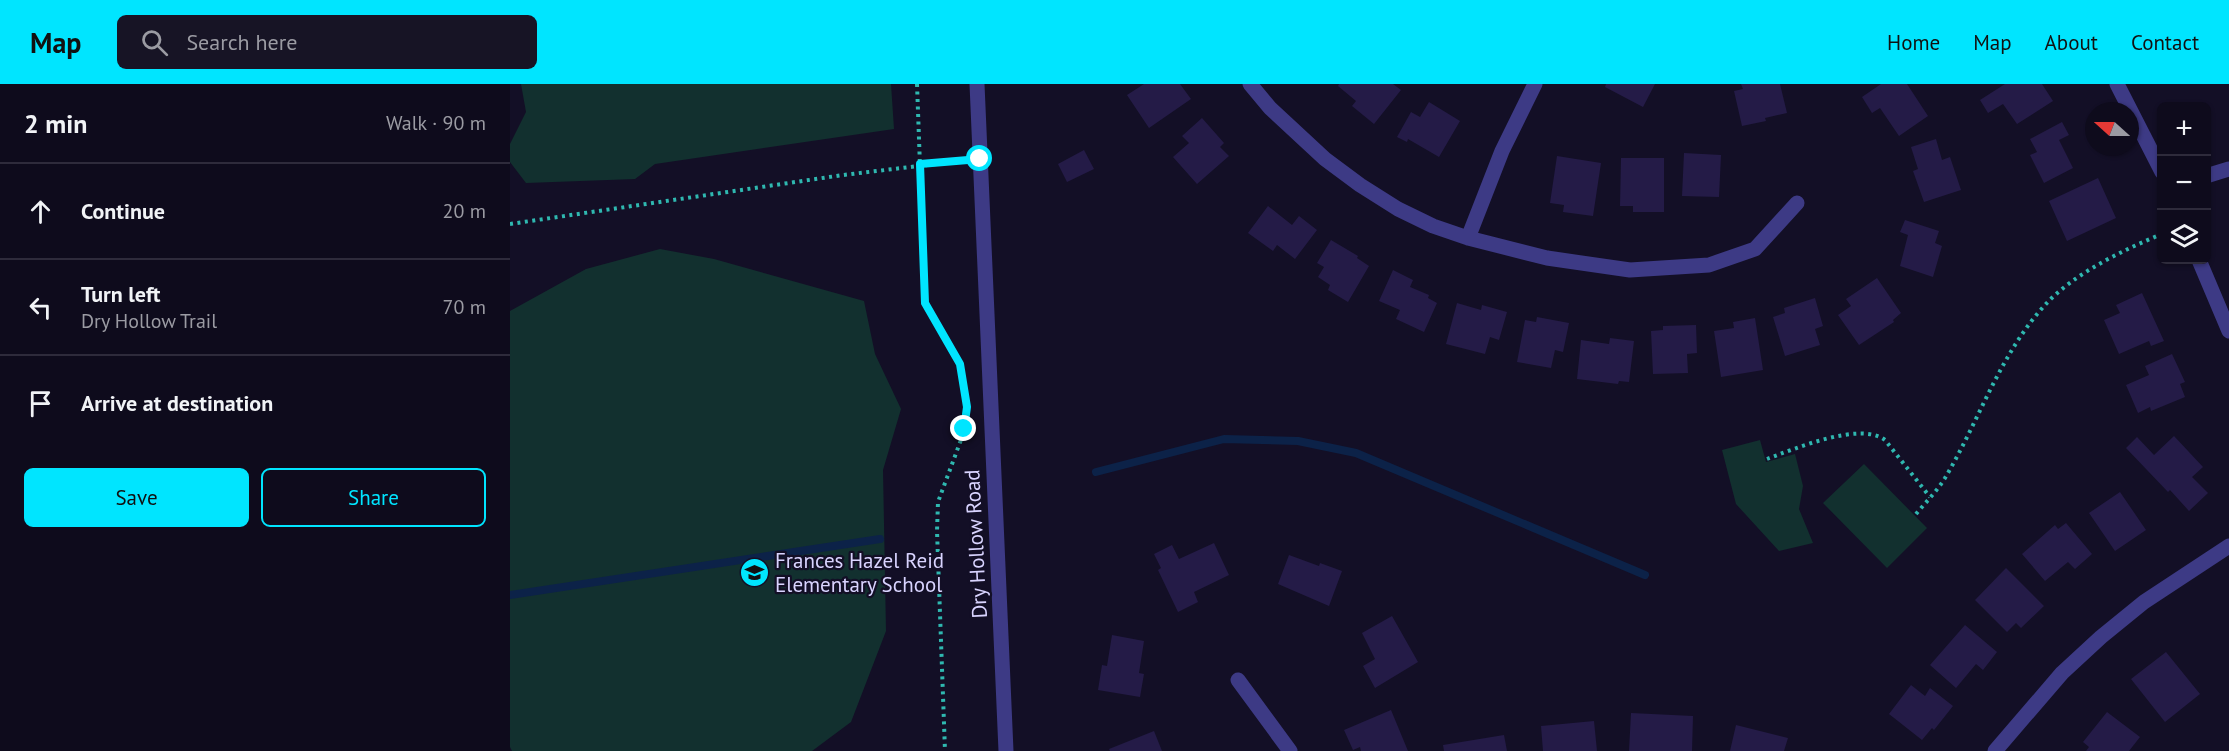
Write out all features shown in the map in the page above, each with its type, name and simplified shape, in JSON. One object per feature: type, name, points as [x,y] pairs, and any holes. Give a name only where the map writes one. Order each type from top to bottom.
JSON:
[{"type":"street","name":"Dry Hollow Road","points":[[977,84],[1006,751]]},
{"type":"street","points":[[1250,84],[1270,108],[1325,159],[1398,209],[1433,226],[1468,238],[1547,258],[1630,270],[1709,265],[1755,249],[1797,203]]},
{"type":"street","points":[[1468,238],[1502,151],[1535,84]]},
{"type":"street","points":[[2117,84],[2157,162]]},
{"type":"street","points":[[2211,174],[2229,169]]},
{"type":"street","points":[[2201,264],[2229,331]]},
{"type":"street","points":[[1995,751],[2062,673],[2101,637],[2144,602],[2229,546]]},
{"type":"street","points":[[1238,680],[1290,751]]},
{"type":"path","points":[[917,84],[925,303],[960,364],[967,407],[964,429],[938,502],[937,531],[945,751]]},
{"type":"path","points":[[510,224],[920,164],[980,159]]},
{"type":"path","points":[[1916,514],[1944,478],[2019,339],[2046,303],[2066,285],[2120,254],[2157,236]]},
{"type":"path","points":[[1767,459],[1804,446],[1866,432],[1878,435],[1885,440],[1930,497]]},
{"type":"green space","points":[[521,84],[891,84],[894,129],[655,164],[635,179],[526,183],[510,162],[510,144],[526,112]]},
{"type":"green space","points":[[660,249],[714,259],[864,301],[875,354],[901,409],[883,470],[886,631],[851,722],[812,751],[512,751],[510,747],[510,311],[586,269]]},
{"type":"green space","points":[[1760,440],[1766,462],[1795,454],[1803,486],[1799,509],[1813,543],[1779,551],[1736,504],[1722,450]]},
{"type":"green space","points":[[1864,464],[1927,528],[1887,568],[1823,503]]},
{"type":"building","points":[[1144,84],[1180,84],[1191,99],[1149,128],[1127,95]]},
{"type":"building","points":[[1339,84],[1393,84],[1401,90],[1374,124],[1352,106],[1356,101],[1338,86]]},
{"type":"building","points":[[1606,84],[1655,84],[1643,107],[1605,87]]},
{"type":"building","points":[[1741,84],[1780,84],[1787,113],[1765,118],[1766,121],[1742,126],[1734,91],[1743,89]]},
{"type":"building","points":[[1881,84],[1907,84],[1928,116],[1899,136],[1880,108],[1872,113],[1862,97]]},
{"type":"building","points":[[2005,84],[2042,84],[2053,101],[2017,124],[2003,104],[1988,113],[1980,100]]},
{"type":"building","points":[[1429,102],[1460,121],[1439,157],[1408,139],[1407,142],[1397,137],[1411,112],[1420,117]]},
{"type":"building","points":[[1202,118],[1224,143],[1220,147],[1229,156],[1197,184],[1173,157],[1189,143],[1182,136]]},
{"type":"building","points":[[2062,122],[2069,135],[2059,140],[2073,168],[2044,183],[2030,155],[2037,152],[2030,139]]},
{"type":"building","points":[[1936,139],[1942,160],[1950,157],[1961,190],[1924,202],[1913,171],[1918,169],[1911,147]]},
{"type":"building","points":[[1084,150],[1094,169],[1067,182],[1058,164]]},
{"type":"building","points":[[1684,153],[1721,155],[1719,197],[1682,196]]},
{"type":"building","points":[[1557,156],[1601,163],[1593,216],[1563,212],[1564,205],[1550,203]]},
{"type":"building","points":[[1621,158],[1664,158],[1664,212],[1633,212],[1633,206],[1620,206]]},
{"type":"building","points":[[2098,178],[2116,218],[2067,241],[2049,201]]},
{"type":"building","points":[[1268,206],[1292,225],[1299,216],[1317,230],[1295,259],[1277,245],[1273,251],[1248,233]]},
{"type":"building","points":[[1905,220],[1939,231],[1935,243],[1942,246],[1933,277],[1900,266],[1908,235],[1900,232]]},
{"type":"building","points":[[1331,240],[1358,256],[1357,258],[1369,266],[1348,302],[1328,290],[1330,285],[1318,277],[1324,267],[1317,263]]},
{"type":"building","points":[[1393,270],[1413,280],[1410,287],[1429,295],[1428,298],[1437,303],[1424,332],[1396,319],[1400,310],[1379,301]]},
{"type":"building","points":[[1877,278],[1901,313],[1893,320],[1894,322],[1859,345],[1838,315],[1851,306],[1846,299]]},
{"type":"building","points":[[2142,293],[2164,341],[2151,346],[2149,341],[2119,354],[2104,320],[2120,313],[2116,305]]},
{"type":"building","points":[[1815,298],[1823,326],[1815,329],[1820,345],[1785,356],[1773,317],[1785,313],[1784,308]]},
{"type":"building","points":[[1457,303],[1481,310],[1482,305],[1507,312],[1499,340],[1490,337],[1485,354],[1446,344]]},
{"type":"building","points":[[1537,317],[1569,323],[1563,352],[1555,350],[1551,368],[1517,362],[1525,320],[1536,322]]},
{"type":"building","points":[[1755,318],[1763,370],[1721,377],[1714,331],[1734,328],[1733,322]]},
{"type":"building","points":[[1696,325],[1697,353],[1687,354],[1688,373],[1653,374],[1651,331],[1663,330],[1663,326]]},
{"type":"building","points":[[1610,338],[1634,341],[1629,382],[1619,381],[1618,384],[1577,379],[1581,340],[1609,344]]},
{"type":"building","points":[[2172,354],[2185,382],[2180,384],[2185,397],[2151,411],[2150,407],[2138,413],[2126,385],[2149,375],[2145,366]]},
{"type":"building","points":[[2174,436],[2203,467],[2192,477],[2208,493],[2189,511],[2126,448],[2137,437],[2154,455]]},
{"type":"building","points":[[2120,492],[2146,530],[2115,551],[2089,513]]},
{"type":"building","points":[[2066,523],[2092,554],[2075,569],[2068,562],[2045,581],[2022,554],[2055,525],[2058,529]]},
{"type":"building","points":[[1214,543],[1229,575],[1194,592],[1198,602],[1178,612],[1158,570],[1161,568],[1154,554],[1172,545],[1179,559]]},
{"type":"building","points":[[1289,555],[1319,566],[1320,563],[1342,571],[1329,606],[1278,584]]},
{"type":"building","points":[[2006,568],[2044,606],[2021,628],[2016,623],[2007,632],[1975,600]]},
{"type":"building","points":[[1392,616],[1418,662],[1375,688],[1363,666],[1375,659],[1362,633]]},
{"type":"building","points":[[1965,625],[1997,652],[1983,670],[1976,664],[1956,688],[1930,665]]},
{"type":"building","points":[[1112,635],[1144,641],[1139,673],[1144,674],[1140,697],[1098,690],[1102,665],[1107,666]]},
{"type":"building","points":[[2166,652],[2200,694],[2165,722],[2131,679]]},
{"type":"building","points":[[1911,685],[1925,696],[1930,688],[1953,706],[1934,730],[1932,728],[1922,740],[1889,714]]},
{"type":"building","points":[[1391,710],[1408,751],[1361,751],[1360,747],[1353,750],[1344,730]]},
{"type":"building","points":[[2107,712],[2140,737],[2129,751],[2086,751],[2089,747],[2083,742]]},
{"type":"building","points":[[1631,713],[1693,716],[1692,751],[1629,751]]},
{"type":"building","points":[[1594,721],[1597,751],[1543,751],[1541,726]]},
{"type":"building","points":[[1736,725],[1788,738],[1784,751],[1730,751]]},
{"type":"building","points":[[1154,731],[1162,751],[1110,751],[1109,749]]},
{"type":"building","points":[[1504,735],[1507,751],[1444,751],[1443,745]]},
{"type":"waterway","points":[[1096,472],[1224,439],[1298,441],[1356,453],[1645,575]]},
{"type":"waterway","points":[[510,595],[880,539]]},
{"type":"place","name":"Frances Hazel Reid Elementary School","points":[[754,573]]},
{"type":"route","points":[[964,429],[967,407],[960,364],[925,303],[920,164],[980,159]]}]
